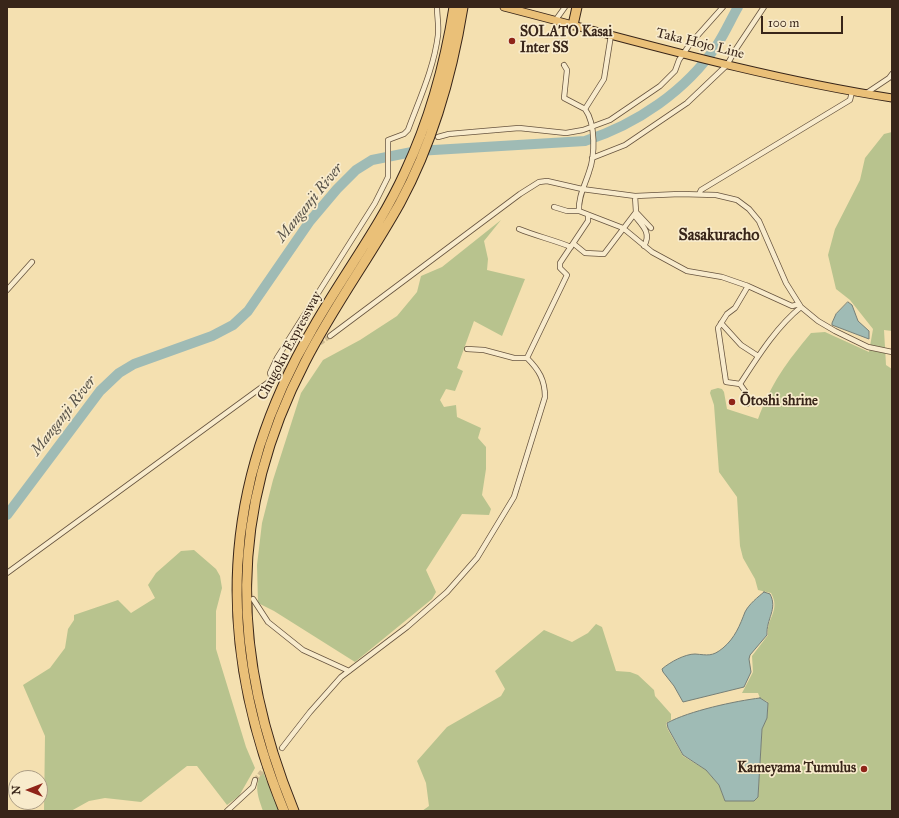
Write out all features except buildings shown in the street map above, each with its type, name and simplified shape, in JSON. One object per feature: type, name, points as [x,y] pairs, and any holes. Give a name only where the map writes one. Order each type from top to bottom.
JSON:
[{"type":"highway","points":[[442,70],[449,7]]},
{"type":"highway","name":"Chugoku Expressway","points":[[284,811],[263,756],[251,714],[239,648],[236,580],[243,514],[258,447],[281,388],[313,328],[374,229],[405,172],[420,136],[442,70],[454,7]]},
{"type":"highway","name":"Chugoku Expressway","points":[[294,811],[269,745],[253,678],[249,646],[246,580],[253,515],[270,443],[291,390],[318,338],[382,234],[435,135],[451,72],[463,7]]},
{"type":"highway","points":[[571,7],[573,25]]},
{"type":"highway","points":[[573,25],[577,7]]},
{"type":"main road","name":"Taka Hojo Line","points":[[504,7],[725,64],[852,92],[892,98]]},
{"type":"street","points":[[272,379],[270,374],[277,358],[375,203],[388,174],[388,140],[404,134],[408,130],[425,84],[436,48],[438,33],[437,7]]},
{"type":"street","points":[[555,21],[565,7]]},
{"type":"street","points":[[435,135],[519,128],[566,133],[592,129],[610,120],[660,86],[675,71],[686,53],[723,7]]},
{"type":"street","points":[[592,156],[625,145],[687,103],[725,64],[764,7]]},
{"type":"street","points":[[585,109],[604,79],[611,35]]},
{"type":"street","points":[[564,65],[567,70],[564,98],[585,109],[592,129],[592,156],[582,189],[579,211]]},
{"type":"street","points":[[865,94],[889,78],[892,74]]},
{"type":"street","points":[[699,194],[701,190],[850,100],[852,92]]},
{"type":"street","points":[[330,336],[539,182],[547,181],[582,189],[635,196],[699,194],[726,196],[737,200],[749,209],[759,221],[786,283],[800,305],[818,321],[835,331],[868,347],[892,352]]},
{"type":"street","points":[[635,196],[635,213],[647,231],[647,240],[644,246]]},
{"type":"street","points":[[554,207],[567,211],[579,211],[588,216],[596,217],[623,228],[644,246],[687,271],[712,274],[748,286],[792,306],[800,305]]},
{"type":"street","points":[[635,213],[651,228]]},
{"type":"street","points":[[520,229],[536,236],[545,237],[572,245],[585,253],[604,254],[635,213]]},
{"type":"street","points":[[527,358],[567,275],[560,268],[560,263],[588,221],[588,216]]},
{"type":"street","points":[[7,290],[32,262]]},
{"type":"street","points":[[747,404],[745,391],[740,384],[726,382],[718,328],[727,314],[735,308],[748,286]]},
{"type":"street","points":[[740,384],[758,356],[800,305]]},
{"type":"street","points":[[722,323],[741,345],[758,356]]},
{"type":"street","points":[[467,349],[484,350],[514,358],[527,358]]},
{"type":"street","points":[[282,748],[330,690],[349,671],[407,627],[447,592],[476,558],[514,497],[545,397],[545,384],[542,377],[527,358]]},
{"type":"street","points":[[7,573],[277,376]]},
{"type":"street","points":[[253,599],[268,622],[303,650],[349,671]]},
{"type":"street","points":[[227,811],[253,786],[255,780]]},
{"type":"green space","points":[[892,132],[892,331],[884,330],[886,365],[892,369],[892,811],[422,811],[429,806],[426,783],[417,761],[447,727],[501,696],[505,689],[495,671],[544,630],[572,642],[588,633],[596,624],[602,627],[616,671],[630,672],[638,675],[654,690],[655,696],[671,714],[671,720],[666,723],[667,728],[683,756],[706,770],[719,785],[725,801],[754,801],[758,797],[762,729],[767,717],[768,702],[760,698],[758,693],[742,693],[753,672],[752,656],[768,635],[769,624],[774,610],[774,599],[771,593],[758,590],[755,579],[743,558],[740,546],[737,497],[719,472],[714,405],[710,393],[711,390],[718,388],[722,389],[724,392],[727,409],[758,419],[780,373],[811,333],[825,332],[869,352],[873,329],[850,300],[836,289],[828,255],[835,229],[860,180],[865,158],[884,134]]},
{"type":"green space","points":[[501,220],[484,241],[488,259],[487,270],[525,279],[502,336],[474,321],[457,368],[463,371],[455,391],[446,389],[440,400],[444,407],[456,405],[457,417],[481,428],[478,438],[486,447],[486,469],[482,495],[491,509],[489,515],[462,514],[426,570],[436,592],[432,599],[355,662],[274,611],[258,603],[257,565],[262,523],[273,480],[301,393],[323,360],[360,340],[397,316],[417,292],[421,276],[442,267]]},
{"type":"green space","points":[[194,550],[216,569],[220,576],[222,588],[216,611],[216,649],[246,747],[255,768],[239,796],[227,805],[197,766],[187,766],[141,802],[105,798],[89,801],[71,811],[44,811],[48,810],[48,770],[45,770],[45,736],[23,685],[50,668],[65,648],[68,629],[74,620],[74,615],[118,600],[131,613],[155,598],[148,585],[156,573],[181,551]]},
{"type":"green space","points":[[263,771],[279,811],[263,811],[257,786]]},
{"type":"water","points":[[848,302],[852,305],[858,321],[869,331],[869,339],[832,325],[836,314]]},
{"type":"water","points":[[764,592],[770,594],[773,604],[767,635],[750,655],[749,659],[751,672],[744,687],[683,702],[662,669],[673,661],[682,657],[691,654],[713,654],[723,648],[734,636],[747,609]]},
{"type":"water","points":[[760,698],[768,703],[767,718],[762,729],[758,797],[754,801],[725,801],[719,785],[706,770],[683,755],[668,728],[667,723],[687,714],[712,707]]},
{"type":"waterway","name":"Manganji River","points":[[7,515],[100,391],[119,373],[134,364],[212,336],[233,325],[248,311],[310,221],[337,189],[356,170],[372,160],[417,151],[585,141],[604,134],[659,104],[691,77],[705,62],[717,45],[738,7]]},
{"type":"tunnel","points":[[315,347],[330,336]]},
{"type":"tunnel","points":[[277,376],[290,366]]},
{"type":"tunnel","points":[[255,780],[268,764]]},
{"type":"place","name":"SOLATO Kasai Inter SS","points":[[512,41]]},
{"type":"place","name":"Ōtoshi shrine","points":[[732,402]]},
{"type":"place","name":"Kameyama Tumulus","points":[[864,769]]},
{"type":"district","name":"Sasakuracho","points":[[719,236]]}]
